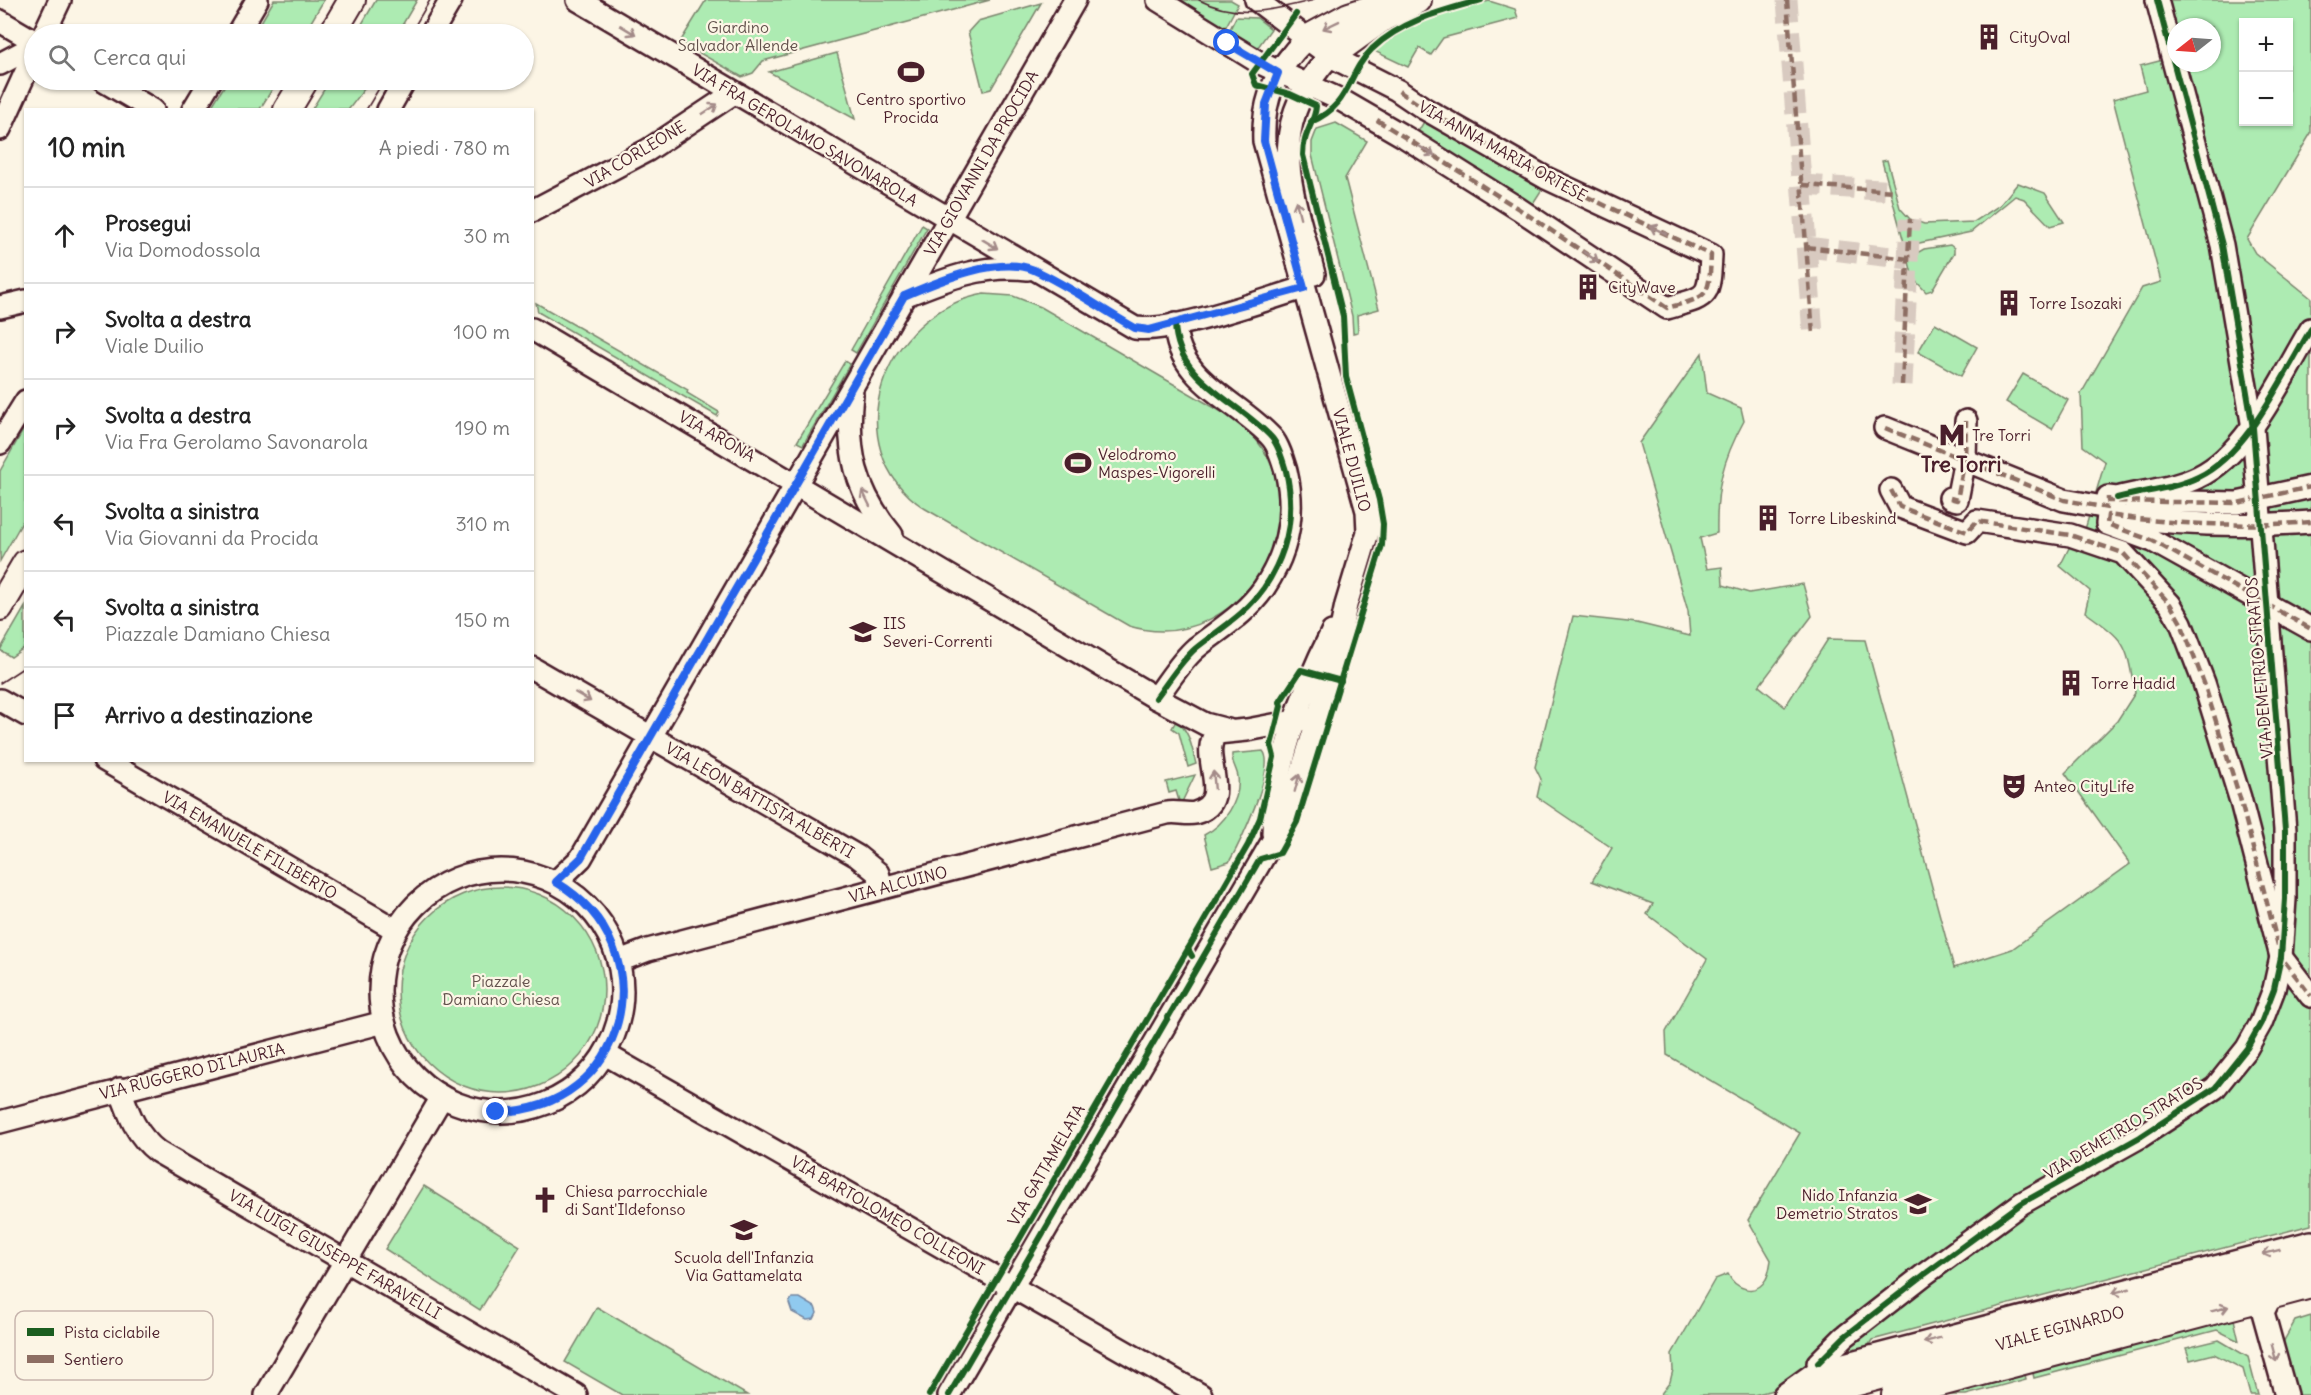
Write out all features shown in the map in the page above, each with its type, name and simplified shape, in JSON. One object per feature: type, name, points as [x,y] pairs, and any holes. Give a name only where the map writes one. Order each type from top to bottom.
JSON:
[{"type":"main road","points":[[338,24],[352,0]]},
{"type":"main road","points":[[1305,40],[1349,16],[1398,0]]},
{"type":"main road","points":[[1330,56],[1384,17],[1418,0]]},
{"type":"main road","points":[[288,108],[299,90]]},
{"type":"main road","points":[[0,607],[24,566]]},
{"type":"main road","name":"VIALE EGINARDO","points":[[1809,1395],[2180,1286],[2311,1261]]},
{"type":"main road","points":[[2271,1296],[2286,1280],[2311,1273]]},
{"type":"main road","name":"VIALE EGINARDO","points":[[1895,1395],[2311,1285]]},
{"type":"main road","points":[[1940,1383],[1998,1357],[2171,1311],[2180,1305],[2180,1286]]},
{"type":"street","points":[[49,24],[60,0]]},
{"type":"street","points":[[243,24],[257,0]]},
{"type":"street","points":[[437,24],[451,0]]},
{"type":"street","name":"VIA FRA GEROLAMO SAVONAROLA","points":[[578,0],[1135,328],[1149,330],[1175,324],[1304,288]]},
{"type":"street","name":"VIA GIOVANNI DA PROCIDA","points":[[556,882],[581,858],[1075,0]]},
{"type":"street","points":[[1158,0],[1253,59],[1307,85]]},
{"type":"street","name":"VIA ANNA MARIA ORTESE","points":[[1257,0],[1305,40],[1330,56],[1397,90],[1425,110],[1546,178],[1711,255],[1709,287],[1702,298],[1667,308],[1520,209],[1377,120],[1307,85]]},
{"type":"street","points":[[2157,0],[2222,244],[2253,428],[2259,494]]},
{"type":"street","points":[[0,21],[24,35]]},
{"type":"street","name":"VIALE DUILIO","points":[[1274,836],[1289,813],[1306,719],[1332,672],[1346,604],[1368,532],[1367,511],[1264,141],[1266,104],[1278,73],[1291,53],[1305,40]]},
{"type":"street","points":[[0,64],[24,51]]},
{"type":"street","name":"VIALE DUILIO","points":[[1330,56],[1307,85],[1296,106],[1289,129],[1288,167],[1325,315],[1332,385]]},
{"type":"street","points":[[0,129],[24,76]]},
{"type":"street","points":[[0,78],[15,96]]},
{"type":"street","points":[[119,90],[150,108]]},
{"type":"street","points":[[194,108],[205,90]]},
{"type":"street","points":[[389,108],[399,90]]},
{"type":"street","name":"VIA CORLEONE","points":[[534,210],[648,150],[734,93]]},
{"type":"street","name":"VIA FRA GEROLAMO SAVONAROLA","points":[[904,296],[951,276],[973,271],[1003,267],[1032,269]]},
{"type":"street","points":[[0,307],[24,301]]},
{"type":"street","points":[[1156,698],[1185,659],[1233,623],[1264,588],[1276,567],[1288,535],[1292,509],[1284,461],[1273,439],[1199,380],[1175,341],[1175,324]]},
{"type":"street","points":[[2110,505],[2195,479],[2217,465],[2253,428],[2311,329]]},
{"type":"street","name":"VIA ARONA","points":[[534,330],[797,483],[1156,698],[1205,724],[1228,730]]},
{"type":"street","name":"VIA ARONA","points":[[854,384],[848,428],[861,487],[875,514],[900,545]]},
{"type":"street","points":[[0,443],[24,404]]},
{"type":"street","points":[[1950,498],[1957,500],[1965,459],[1966,422]]},
{"type":"street","points":[[1885,428],[2064,500],[2110,505],[2237,503],[2259,494],[2311,488]]},
{"type":"street","points":[[1891,490],[1900,507],[1967,532],[1977,522],[2070,535],[2123,553],[2170,604],[2181,623],[2204,683],[2233,777],[2281,957],[2311,996]]},
{"type":"street","name":"VIA DEMETRIO STRATOS","points":[[1818,1363],[1844,1337],[2022,1203],[2140,1137],[2215,1088],[2239,1061],[2261,1023],[2281,957],[2285,899],[2285,830],[2259,494]]},
{"type":"street","points":[[2110,505],[2145,520],[2261,530],[2311,522]]},
{"type":"street","points":[[2110,505],[2107,524],[2153,541],[2311,629]]},
{"type":"street","name":"VIA LEON BATTISTA ALBERTI","points":[[534,669],[864,861],[878,873],[882,888]]},
{"type":"street","points":[[1228,730],[1247,730],[1306,719]]},
{"type":"street","name":"VIA ALCUINO","points":[[619,961],[648,950],[882,888],[1179,812],[1200,811],[1213,796],[1216,786],[1210,743],[1217,733],[1228,730]]},
{"type":"street","name":"VIA EMANUELE FILIBERTO","points":[[107,762],[396,930]]},
{"type":"street","name":"VIA GATTAMELATA","points":[[949,1395],[1274,836]]},
{"type":"street","points":[[505,869],[531,873],[556,882],[570,891],[594,913],[610,938],[619,961],[622,984],[621,1011],[605,1054],[575,1088],[537,1107],[510,1112],[482,1111],[442,1097],[407,1067],[392,1044],[384,1022],[380,996],[382,970],[396,930],[420,900],[442,885],[466,874],[505,869]]},
{"type":"street","name":"VIA RUGGERO DI LAURIA","points":[[0,1122],[384,1022]]},
{"type":"street","name":"VIA BARTOLOMEO COLLEONI","points":[[605,1054],[1202,1395]]},
{"type":"street","name":"VIA LUIGI GIUSEPPE FARAVELLI","points":[[120,1089],[130,1119],[139,1133],[158,1152],[345,1258],[576,1395]]},
{"type":"street","points":[[266,1395],[442,1097]]},
{"type":"street","name":"VIALE EGINARDO","points":[[1784,1395],[1816,1372],[1825,1369],[2180,1286],[2231,1262],[2311,1242]]},
{"type":"street","points":[[2271,1296],[2263,1312],[2286,1395]]},
{"type":"green space","points":[[274,0],[324,0],[310,24],[260,24]]},
{"type":"green space","points":[[376,0],[417,0],[403,24],[362,24]]},
{"type":"green space","name":"Giardino Salvador Allende","points":[[706,0],[990,0],[763,61],[753,73],[742,77],[680,42]]},
{"type":"green space","points":[[1176,0],[1231,0],[1238,4],[1225,28]]},
{"type":"green space","points":[[2148,0],[2311,0],[2311,133],[2247,239],[2255,253],[2311,298],[2311,1225],[1872,1340],[1867,1348],[1809,1364],[1773,1390],[1754,1395],[1660,1395],[1670,1382],[1673,1370],[1672,1354],[1715,1279],[1728,1274],[1735,1284],[1751,1289],[1762,1285],[1766,1279],[1771,1260],[1748,1220],[1800,1133],[1667,1055],[1666,1032],[1707,959],[1647,914],[1653,904],[1592,881],[1612,848],[1537,797],[1541,779],[1535,767],[1573,616],[1637,623],[1690,636],[1688,611],[1639,443],[1702,353],[1707,393],[1741,408],[1744,421],[1730,449],[1722,475],[1719,488],[1717,533],[1700,538],[1707,569],[1722,567],[1723,585],[1749,593],[1803,584],[1812,616],[1759,686],[1785,707],[1828,639],[1865,640],[1954,968],[2012,949],[2130,864],[2065,773],[2117,721],[2135,693],[2129,663],[2117,637],[2085,612],[2090,591],[2060,566],[2071,544],[2081,543],[2105,462],[2083,446],[2081,394],[2142,288],[2161,282],[2113,99],[2146,90],[2140,66],[2163,60]]},
{"type":"green space","points":[[1489,1],[1515,9],[1518,18],[1443,38],[1431,55],[1419,48],[1408,67],[1374,51],[1420,20]]},
{"type":"green space","points":[[1041,3],[991,89],[983,91],[968,32],[978,21]]},
{"type":"green space","points":[[1236,17],[1257,18],[1271,29],[1258,47],[1229,31]]},
{"type":"green space","points":[[837,53],[855,119],[769,72]]},
{"type":"green space","points":[[222,90],[272,90],[261,108],[211,108]]},
{"type":"green space","points":[[324,90],[363,90],[350,108],[313,108]]},
{"type":"green space","points":[[1428,115],[1546,183],[1530,208],[1413,140]]},
{"type":"green space","points":[[1336,123],[1367,141],[1345,178],[1379,309],[1357,315],[1358,332],[1353,333],[1352,316],[1312,155],[1312,142],[1317,129]]},
{"type":"green space","points":[[1887,160],[1900,208],[1910,219],[1924,224],[1974,222],[2000,205],[2018,183],[2045,193],[2064,222],[2050,226],[2024,199],[2015,196],[1971,232],[1905,246],[1882,161]]},
{"type":"green space","points":[[922,225],[927,228],[856,353],[851,350]]},
{"type":"green space","points":[[1950,245],[1954,248],[1954,253],[1932,290],[1926,292],[1913,278],[1908,258],[1924,249]]},
{"type":"green space","name":"Velodromo Maspes-Vigorelli","points":[[984,294],[1013,296],[1041,307],[1232,418],[1263,449],[1278,486],[1278,525],[1265,563],[1242,595],[1211,619],[1172,630],[1129,626],[924,508],[896,482],[881,451],[877,418],[882,385],[897,353],[920,326],[949,306]]},
{"type":"green space","points":[[536,303],[688,390],[687,393],[719,412],[717,416],[538,312]]},
{"type":"green space","points":[[1935,323],[1977,347],[1961,376],[1918,352]]},
{"type":"green space","points":[[845,361],[850,364],[803,445],[797,442]]},
{"type":"green space","points":[[2023,374],[2068,400],[2052,429],[2006,402]]},
{"type":"green space","points":[[24,429],[24,519],[0,561],[0,471]]},
{"type":"green space","points":[[24,609],[24,648],[11,657],[0,650]]},
{"type":"green space","points":[[1176,721],[1184,729],[1192,746],[1196,764],[1188,767],[1179,733],[1172,728]]},
{"type":"green space","points":[[1263,751],[1266,760],[1265,773],[1248,824],[1229,862],[1212,867],[1204,835],[1218,825],[1234,803],[1238,777],[1232,754]]},
{"type":"green space","points":[[1195,775],[1180,804],[1176,791],[1169,793],[1166,782]]},
{"type":"green space","name":"Piazzale Damiano Chiesa","points":[[491,887],[511,887],[531,891],[550,899],[567,910],[581,924],[600,960],[604,990],[600,1020],[592,1039],[581,1056],[567,1070],[531,1089],[511,1093],[491,1093],[471,1089],[452,1081],[435,1070],[421,1056],[402,1020],[398,1000],[398,980],[402,960],[410,941],[421,924],[435,910],[471,891]]},
{"type":"green space","points":[[424,1186],[520,1246],[480,1310],[385,1249]]},
{"type":"green space","points":[[597,1307],[747,1395],[622,1395],[565,1362]]},
{"type":"green space","points":[[2233,1315],[2239,1341],[2217,1330],[2034,1378],[2032,1369]]},
{"type":"green space","points":[[2311,1316],[2311,1395],[2294,1395],[2281,1346],[2295,1321]]},
{"type":"green space","points":[[2219,1340],[2248,1357],[2258,1395],[2250,1395],[2243,1369],[2214,1354],[2190,1360],[2186,1348]]},
{"type":"green space","points":[[2024,1370],[2026,1379],[1966,1395],[1931,1395]]},
{"type":"water","points":[[792,1298],[800,1298],[815,1307],[817,1313],[814,1319],[807,1320],[792,1312],[789,1303]]},
{"type":"tunnel","points":[[1787,0],[1813,334]]},
{"type":"tunnel","points":[[1802,185],[1895,191]]},
{"type":"tunnel","points":[[1902,385],[1910,219]]},
{"type":"tunnel","points":[[1806,247],[1909,259]]},
{"type":"tram line","points":[[416,24],[430,0]]},
{"type":"tram line","points":[[1199,0],[1228,10],[1242,11],[1270,10],[1314,0]]},
{"type":"tram line","points":[[367,108],[378,90]]},
{"type":"tram line","points":[[0,683],[24,667]]},
{"type":"marked path","points":[[1787,0],[1813,334]]},
{"type":"marked path","points":[[1377,120],[1519,209],[1667,308],[1699,298],[1704,294],[1709,280],[1711,255],[1512,158],[1397,90]]},
{"type":"marked path","points":[[1802,185],[1895,191]]},
{"type":"marked path","points":[[1902,385],[1910,219]]},
{"type":"marked path","points":[[1806,247],[1909,259]]},
{"type":"marked path","points":[[1950,498],[1957,500],[1965,459],[1966,421]]},
{"type":"marked path","points":[[1885,428],[2064,500],[2108,508]]},
{"type":"marked path","points":[[2108,497],[2108,501],[2237,503],[2311,487]]},
{"type":"marked path","points":[[1891,490],[1900,507],[1967,532],[1977,521],[2070,535],[2123,553],[2170,604],[2181,623],[2204,683],[2240,798],[2281,957],[2311,996]]},
{"type":"marked path","points":[[2311,522],[2210,524],[2108,515],[2107,524],[2153,541],[2311,629]]},
{"type":"cycle path","points":[[1311,122],[1325,115],[1342,98],[1363,59],[1384,39],[1423,18],[1481,0]]},
{"type":"cycle path","points":[[1818,1363],[1844,1337],[2022,1203],[2140,1137],[2215,1088],[2247,1048],[2261,1023],[2274,989],[2281,957],[2285,899],[2285,830],[2253,428],[2222,245],[2157,0]]},
{"type":"cycle path","points":[[949,1395],[1260,859],[1280,853],[1297,822],[1382,545],[1383,524],[1379,500],[1346,377],[1343,316],[1303,155],[1305,140],[1316,106],[1290,94],[1256,85],[1252,74],[1296,14]]},
{"type":"cycle path","points":[[1156,698],[1190,653],[1241,614],[1257,598],[1279,560],[1290,517],[1286,471],[1274,441],[1198,376],[1186,361],[1178,344],[1175,324]]},
{"type":"cycle path","points":[[2117,498],[2189,481],[2216,466],[2249,432],[2263,412],[2311,329]]},
{"type":"cycle path","points":[[1192,956],[1188,949],[1248,845],[1260,818],[1274,757],[1271,745],[1280,702],[1301,670],[1341,681]]},
{"type":"cycle path","points":[[929,1395],[1188,949]]},
{"type":"place","name":"CityOval","points":[[1989,37]]},
{"type":"place","name":"Centro sportivo Procida","points":[[911,72]]},
{"type":"place","name":"CityWave","points":[[1588,287]]},
{"type":"place","name":"Torre Isozaki","points":[[2009,303]]},
{"type":"place","name":"Tre Torri","points":[[1952,435]]},
{"type":"place","name":"Velodromo Maspes-Vigorelli","points":[[1078,463]]},
{"type":"place","name":"Torre Libeskind","points":[[1768,518]]},
{"type":"place","name":"IIS Severi-Correnti","points":[[863,632]]},
{"type":"place","name":"Torre Hadid","points":[[2071,683]]},
{"type":"place","name":"Anteo CityLife","points":[[2014,786]]},
{"type":"place","name":"Chiesa parrocchiale di Sant'Ildefonso","points":[[545,1200]]},
{"type":"place","name":"Nido Infanzia Demetrio Stratos","points":[[1918,1204]]},
{"type":"place","name":"Scuola dell'Infanzia Via Gattamelata","points":[[744,1230]]},
{"type":"district","name":"Tre Torri","points":[[1961,464]]},
{"type":"route","points":[[496,1112],[537,1107],[575,1088],[596,1067],[612,1041],[621,1011],[622,984],[619,961],[610,938],[594,913],[583,901],[556,882],[581,858],[904,296],[951,276],[973,271],[1013,267],[1032,269],[1135,328],[1149,330],[1304,288],[1264,141],[1263,125],[1266,104],[1278,73],[1227,43]]}]
